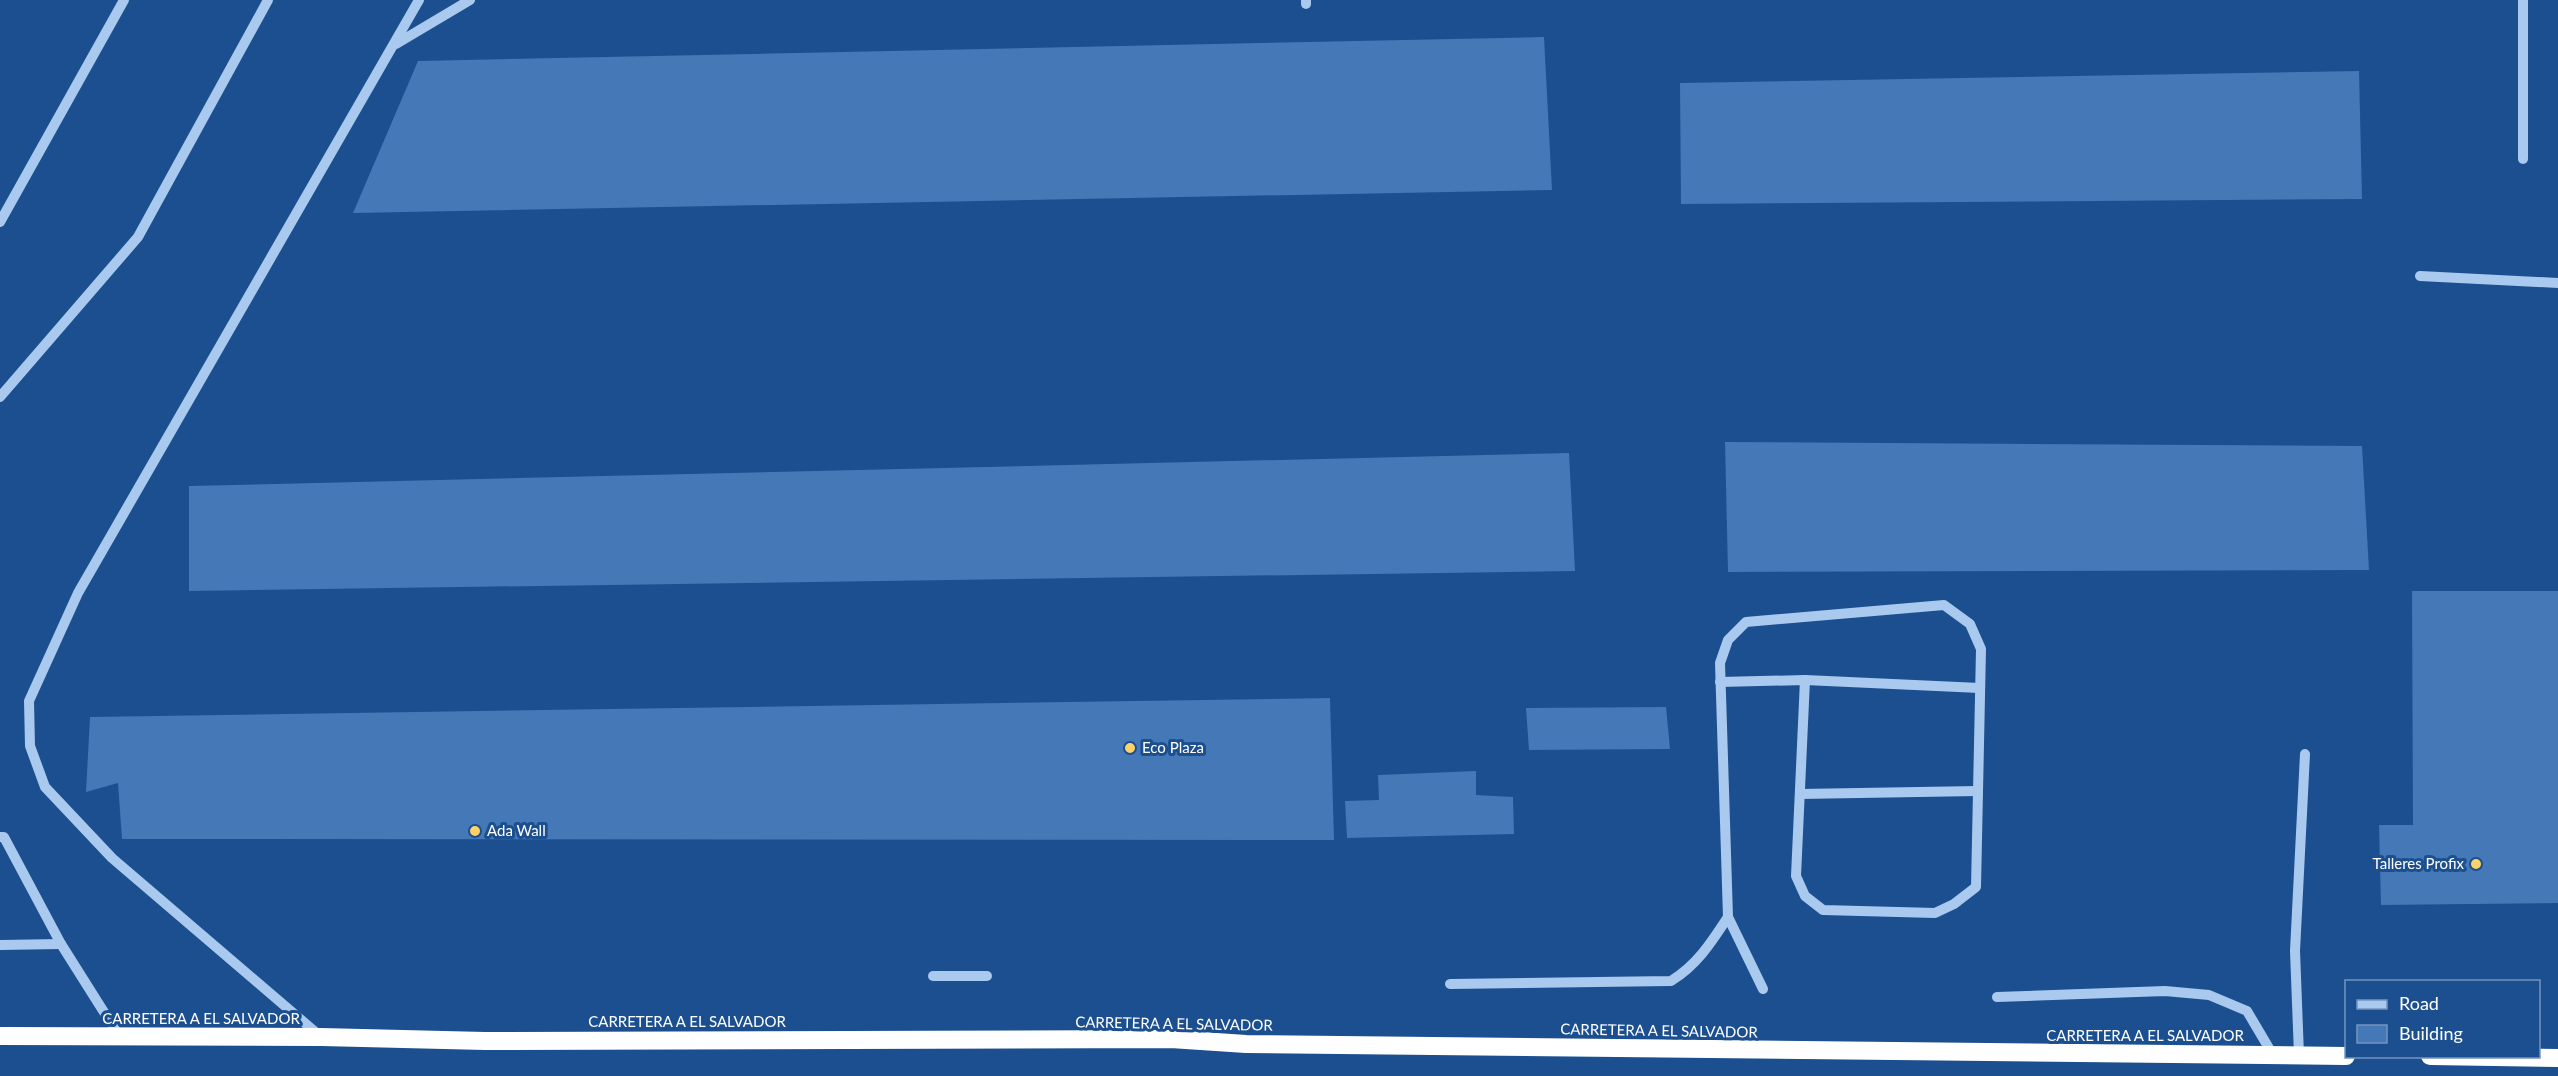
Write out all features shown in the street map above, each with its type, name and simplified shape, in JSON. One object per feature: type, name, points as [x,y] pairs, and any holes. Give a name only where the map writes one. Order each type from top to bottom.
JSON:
[{"type":"highway","name":"CARRETERA A EL SALVADOR","points":[[0,1036],[321,1037],[485,1041],[1171,1039],[1246,1044],[2345,1056]]},
{"type":"highway","points":[[2540,1058],[2558,1058]]},
{"type":"street","points":[[0,222],[124,0]]},
{"type":"street","points":[[0,397],[138,237],[268,0]]},
{"type":"street","points":[[321,1037],[112,858],[45,787],[30,746],[29,701],[78,593],[419,0]]},
{"type":"street","points":[[395,44],[470,0]]},
{"type":"street","points":[[2523,0],[2523,159]]},
{"type":"street","points":[[2420,276],[2558,283]]},
{"type":"street","points":[[1763,988],[1728,917],[1720,663],[1728,640],[1746,622],[1944,605],[1970,624],[1981,649],[1976,887],[1954,904],[1935,913],[1823,910],[1805,896],[1797,876],[1805,680]]},
{"type":"street","points":[[1720,682],[1805,680],[1980,688]]},
{"type":"street","points":[[2299,1055],[2295,951],[2305,754]]},
{"type":"street","points":[[1800,794],[1978,791]]},
{"type":"street","points":[[0,826],[2,837],[61,944],[119,1036]]},
{"type":"street","points":[[1450,984],[1671,981],[1688,970],[1702,955],[1728,917]]},
{"type":"street","points":[[0,945],[61,944]]},
{"type":"street","points":[[933,976],[987,976]]},
{"type":"street","points":[[1997,997],[2165,991],[2209,995],[2247,1011],[2273,1055]]},
{"type":"building","points":[[1544,37],[1552,190],[353,213],[418,61]]},
{"type":"building","points":[[2359,71],[2362,199],[1681,204],[1680,83]]},
{"type":"building","points":[[1725,442],[2362,446],[2369,570],[1728,572]]},
{"type":"building","points":[[1569,453],[1575,571],[189,591],[189,486]]},
{"type":"building","points":[[2412,591],[2558,591],[2558,903],[2381,905],[2379,825],[2413,825]]},
{"type":"building","points":[[1330,698],[1334,840],[122,839],[118,783],[86,792],[90,717]]},
{"type":"building","points":[[1666,707],[1670,749],[1529,750],[1526,708]]},
{"type":"building","points":[[1476,771],[1476,795],[1513,797],[1514,834],[1347,838],[1345,801],[1379,800],[1378,775]]},
{"type":"place","name":"Eco Plaza","points":[[1130,748]]},
{"type":"place","name":"Ada Wall","points":[[475,831]]},
{"type":"place","name":"Talleres Profix","points":[[2476,864]]}]
